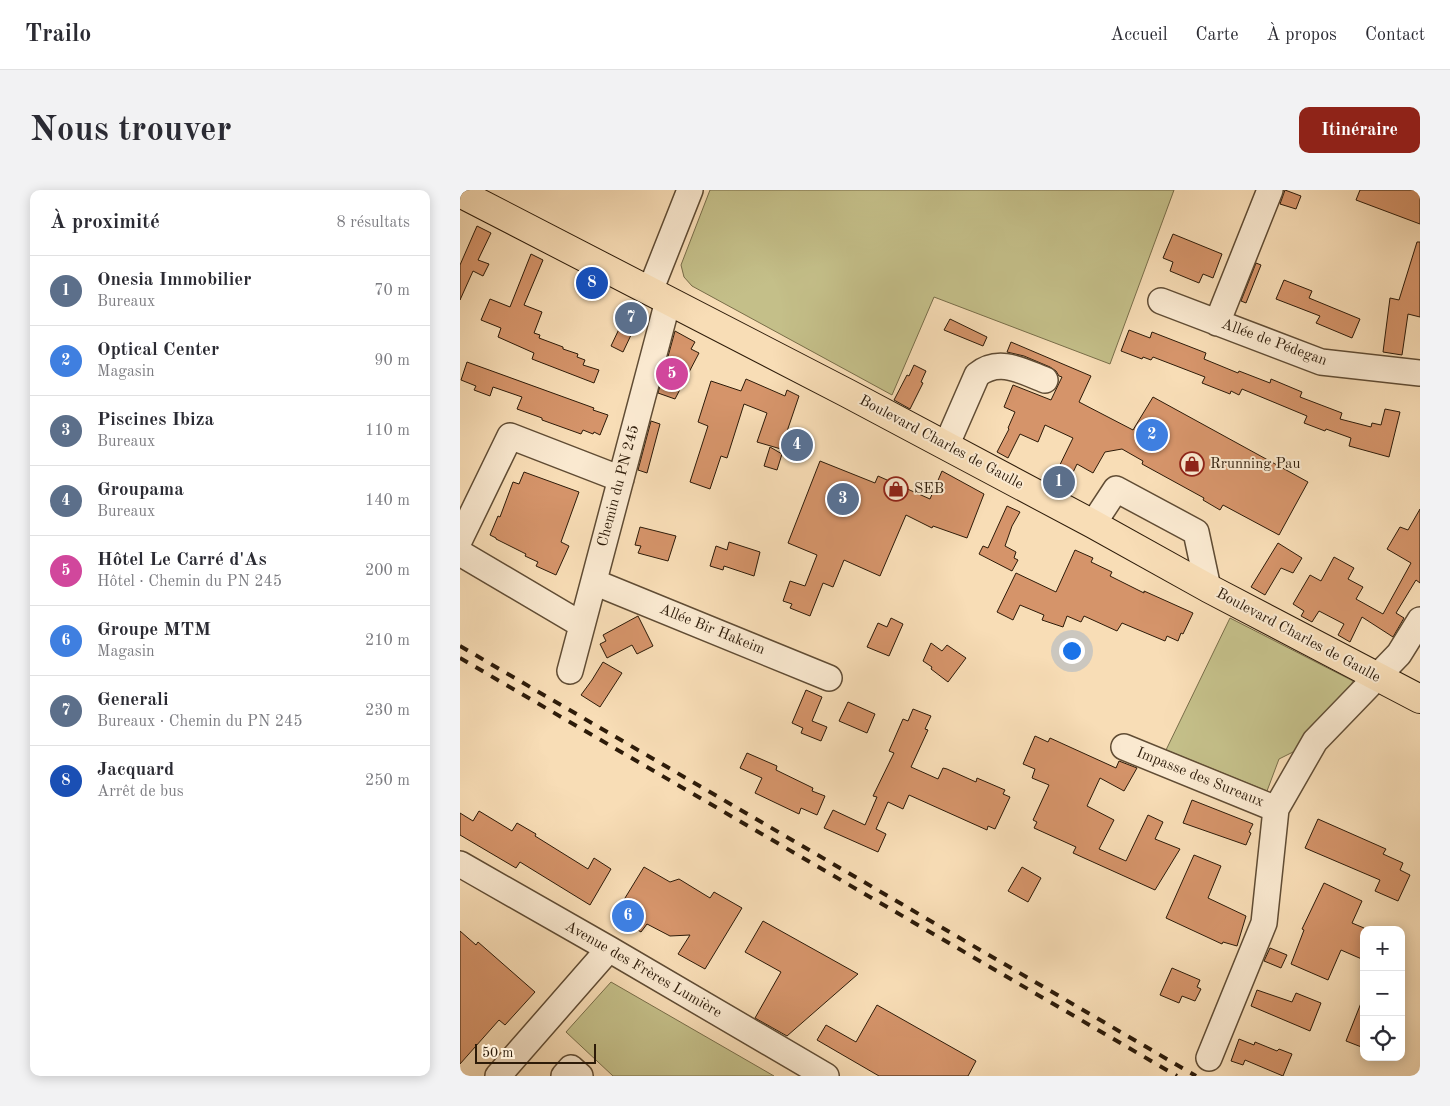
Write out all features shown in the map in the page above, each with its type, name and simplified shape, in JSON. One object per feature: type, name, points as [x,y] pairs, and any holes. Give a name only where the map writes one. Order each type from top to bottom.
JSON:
[{"type":"main road","name":"Boulevard Charles de Gaulle","points":[[460,193],[946,446],[1208,588],[1420,699]]},
{"type":"street","name":"Chemin du PN 245","points":[[570,671],[621,479],[659,296],[690,190]]},
{"type":"street","points":[[1217,323],[1270,190]]},
{"type":"street","name":"Allée de Pédegan","points":[[1161,301],[1321,362],[1420,374]]},
{"type":"street","points":[[946,446],[977,375],[984,369],[999,365],[1017,369],[1045,380]]},
{"type":"street","points":[[460,539],[510,436],[621,479]]},
{"type":"street","points":[[1093,524],[1116,489],[1196,532],[1208,588]]},
{"type":"street","points":[[460,553],[582,625]]},
{"type":"street","name":"Allée Bir Hakeim","points":[[594,582],[829,678]]},
{"type":"street","points":[[1209,1058],[1264,923],[1276,809],[1315,741],[1399,654],[1420,620]]},
{"type":"street","name":"Impasse des Sureaux","points":[[1124,746],[1276,809]]},
{"type":"street","name":"Avenue des Frères Lumière","points":[[460,864],[826,1076]]},
{"type":"street","points":[[498,1076],[609,949]]},
{"type":"street","points":[[564,1076],[570,1068],[580,1076]]},
{"type":"shaded area","points":[[710,190],[1174,190],[1110,364],[934,297],[892,395],[692,286],[684,277],[681,265]]},
{"type":"shaded area","points":[[1230,618],[1353,681],[1344,700],[1303,747],[1279,759],[1267,791],[1166,750]]},
{"type":"shaded area","points":[[611,982],[774,1076],[613,1076],[566,1032]]},
{"type":"building","points":[[1285,190],[1301,196],[1296,209],[1280,204]]},
{"type":"building","points":[[1360,190],[1420,190],[1420,224],[1356,200]]},
{"type":"building","points":[[477,226],[491,233],[478,260],[489,264],[483,276],[473,271],[460,300],[460,265]]},
{"type":"building","points":[[1173,234],[1222,254],[1213,278],[1203,274],[1199,283],[1170,271],[1173,262],[1163,258]]},
{"type":"building","points":[[1417,242],[1420,242],[1420,317],[1408,314],[1402,355],[1383,352],[1390,298],[1399,300]]},
{"type":"building","points":[[531,254],[543,260],[524,305],[542,312],[534,333],[540,335],[539,338],[578,354],[577,357],[585,360],[583,365],[599,370],[594,383],[532,359],[534,353],[498,337],[501,328],[481,320],[490,299],[510,307]]},
{"type":"building","points":[[1256,263],[1261,265],[1246,303],[1241,301]]},
{"type":"building","points":[[1284,280],[1312,291],[1309,298],[1360,319],[1352,338],[1316,323],[1320,316],[1276,299]]},
{"type":"building","points":[[628,310],[640,316],[623,352],[611,346]]},
{"type":"building","points":[[950,319],[987,337],[983,346],[944,330]]},
{"type":"building","points":[[1129,330],[1150,338],[1152,332],[1206,353],[1204,359],[1238,373],[1239,371],[1270,383],[1271,379],[1302,392],[1300,397],[1342,413],[1340,419],[1371,427],[1372,423],[1381,425],[1385,409],[1400,412],[1389,457],[1349,446],[1351,438],[1304,423],[1307,416],[1242,389],[1239,395],[1231,391],[1230,394],[1202,383],[1205,377],[1153,357],[1151,360],[1143,357],[1142,359],[1121,351]]},
{"type":"building","points":[[675,331],[695,342],[691,349],[699,353],[675,399],[658,393]]},
{"type":"building","points":[[1011,342],[1091,376],[1079,402],[1133,430],[1153,397],[1308,482],[1279,535],[1223,505],[1220,510],[1203,500],[1204,498],[1142,464],[1143,461],[1122,449],[1105,452],[1093,473],[1077,464],[1066,487],[1053,479],[1073,438],[1045,425],[1038,442],[1020,434],[1008,458],[997,452],[1009,429],[1015,412],[1004,407],[1013,385],[1051,400],[1062,377],[1050,367],[1024,356],[1007,352]]},
{"type":"building","points":[[467,362],[594,408],[593,410],[608,415],[600,435],[583,430],[581,434],[517,409],[522,397],[493,387],[490,396],[474,390],[476,386],[461,380]]},
{"type":"building","points":[[914,365],[926,371],[921,382],[923,383],[910,409],[894,400]]},
{"type":"building","points":[[746,379],[785,396],[787,390],[799,396],[781,449],[757,442],[767,413],[744,404],[727,458],[721,456],[710,489],[690,482],[708,426],[698,422],[711,381],[741,391]]},
{"type":"building","points":[[651,421],[660,424],[647,473],[638,470]]},
{"type":"building","points":[[770,447],[782,454],[777,470],[764,466]]},
{"type":"building","points":[[820,461],[875,483],[878,476],[930,499],[942,471],[984,494],[967,538],[933,526],[932,528],[906,515],[880,576],[844,560],[833,587],[823,583],[810,616],[790,608],[792,604],[783,601],[790,581],[805,586],[817,555],[788,543]]},
{"type":"building","points":[[524,472],[579,492],[561,542],[569,546],[556,575],[536,566],[538,562],[490,535],[498,516],[500,517],[513,482],[519,484]]},
{"type":"building","points":[[1007,506],[1020,512],[1012,526],[1005,546],[1016,552],[1014,558],[1018,560],[1012,571],[979,554],[983,546],[988,548]]},
{"type":"building","points":[[1420,509],[1420,583],[1416,580],[1396,613],[1404,618],[1393,637],[1362,617],[1350,642],[1338,635],[1344,624],[1319,611],[1312,622],[1301,616],[1304,611],[1293,604],[1310,575],[1321,581],[1334,557],[1354,568],[1348,579],[1363,587],[1356,599],[1383,614],[1411,563],[1387,549],[1400,527],[1408,530]]},
{"type":"building","points":[[640,527],[676,536],[668,561],[638,553],[641,546],[635,545]]},
{"type":"building","points":[[729,542],[760,552],[754,576],[724,566],[723,570],[710,566],[716,546],[727,550]]},
{"type":"building","points":[[1278,543],[1302,558],[1293,573],[1281,568],[1265,595],[1251,587]]},
{"type":"building","points":[[1075,550],[1093,558],[1091,562],[1112,572],[1110,576],[1144,593],[1144,591],[1193,613],[1178,641],[1167,636],[1165,641],[1122,623],[1117,631],[1084,616],[1081,622],[1067,616],[1063,627],[1042,620],[1044,615],[1020,605],[1013,620],[997,612],[1016,573],[1056,592]]},
{"type":"building","points":[[638,616],[653,646],[637,654],[632,645],[607,658],[600,644],[606,641],[603,635]]},
{"type":"building","points":[[891,618],[903,624],[889,656],[867,647],[878,623],[887,627]]},
{"type":"building","points":[[931,643],[942,651],[947,645],[966,658],[948,682],[923,661]]},
{"type":"building","points":[[603,662],[622,673],[600,707],[581,695]]},
{"type":"building","points":[[806,690],[822,697],[812,721],[827,727],[821,741],[801,733],[803,728],[792,723]]},
{"type":"building","points":[[848,702],[875,714],[867,733],[839,721]]},
{"type":"building","points":[[913,709],[931,716],[925,729],[928,730],[911,767],[938,779],[943,768],[976,782],[977,778],[1005,790],[1003,794],[1010,797],[995,829],[988,826],[987,830],[909,795],[903,809],[888,802],[876,829],[886,834],[878,852],[824,828],[833,810],[865,825],[877,797],[873,796],[894,753],[889,751],[903,719],[908,721]]},
{"type":"building","points":[[1035,736],[1048,742],[1050,738],[1116,768],[1119,761],[1137,768],[1124,791],[1100,778],[1087,806],[1114,820],[1099,849],[1126,861],[1148,815],[1163,822],[1155,839],[1180,849],[1155,890],[1073,853],[1076,847],[1034,828],[1037,822],[1033,820],[1049,785],[1032,778],[1035,769],[1023,764]]},
{"type":"building","points":[[747,753],[777,766],[776,770],[813,788],[812,791],[825,796],[817,815],[801,808],[799,814],[755,793],[762,778],[740,768]]},
{"type":"building","points":[[1192,800],[1253,824],[1246,845],[1183,823]]},
{"type":"building","points":[[479,811],[512,831],[517,823],[588,869],[594,858],[611,869],[590,905],[520,862],[516,868],[460,835],[460,813],[473,821]]},
{"type":"building","points":[[1318,819],[1386,849],[1383,854],[1403,863],[1400,870],[1410,875],[1398,901],[1375,891],[1380,880],[1305,848]]},
{"type":"building","points":[[1194,855],[1221,866],[1208,898],[1246,916],[1237,946],[1223,942],[1222,944],[1166,918]]},
{"type":"building","points":[[644,867],[670,882],[679,879],[710,898],[714,892],[742,908],[705,969],[678,954],[690,935],[670,936],[647,924],[641,932],[614,916]]},
{"type":"building","points":[[1022,867],[1041,878],[1028,902],[1008,891]]},
{"type":"building","points":[[1324,883],[1362,901],[1352,923],[1360,926],[1360,958],[1341,950],[1328,980],[1291,964],[1304,930],[1302,929]]},
{"type":"building","points":[[763,921],[858,974],[787,1036],[755,1018],[781,972],[745,952]]},
{"type":"building","points":[[460,931],[476,945],[478,942],[535,992],[505,1025],[499,1020],[460,1064]]},
{"type":"building","points":[[1270,948],[1287,955],[1281,968],[1264,961]]},
{"type":"building","points":[[1172,968],[1200,980],[1197,987],[1201,989],[1195,1001],[1182,996],[1179,1003],[1160,995]]},
{"type":"building","points":[[1257,990],[1292,1002],[1296,993],[1321,1003],[1310,1031],[1251,1006]]},
{"type":"building","points":[[877,1005],[976,1061],[968,1076],[879,1076],[817,1040],[826,1025],[856,1042]]},
{"type":"building","points":[[1360,1006],[1360,1046],[1346,1041]]},
{"type":"building","points":[[1239,1039],[1254,1045],[1255,1042],[1277,1051],[1279,1049],[1292,1054],[1283,1076],[1245,1060],[1243,1065],[1231,1061]]},
{"type":"railway","points":[[460,646],[1196,1076]]},
{"type":"railway","points":[[460,658],[1177,1076]]},
{"type":"place","name":"Jacquard","points":[[592,283]]},
{"type":"place","name":"Generali","points":[[631,318]]},
{"type":"place","name":"Hôtel Le Carré d'As","points":[[672,374]]},
{"type":"place","name":"Optical Center","points":[[1152,435]]},
{"type":"place","name":"Groupama","points":[[797,445]]},
{"type":"place","name":"Rrunning Pau","points":[[1192,464]]},
{"type":"place","name":"Onesia Immobilier","points":[[1059,482]]},
{"type":"place","name":"SEB","points":[[896,489]]},
{"type":"place","name":"Piscines Ibiza","points":[[843,499]]},
{"type":"place","name":"Groupe MTM","points":[[628,916]]}]
